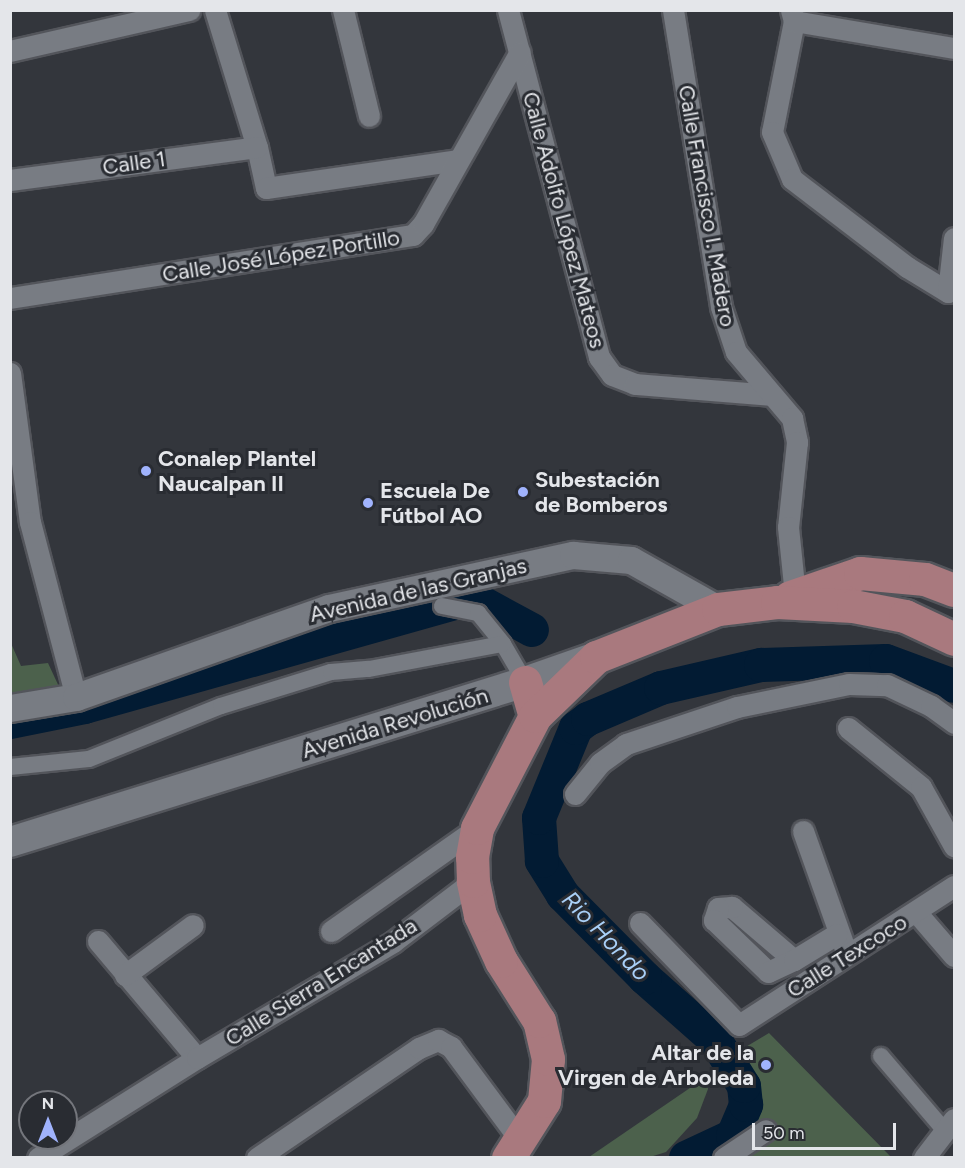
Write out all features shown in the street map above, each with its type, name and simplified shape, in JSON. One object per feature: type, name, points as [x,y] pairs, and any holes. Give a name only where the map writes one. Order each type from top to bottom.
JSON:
[{"type":"main road","name":"Avenida Revolución","points":[[10,842],[525,682],[718,609],[786,598],[860,573],[925,579],[954,590]]},
{"type":"main road","name":"Avenida Revolución","points":[[786,598],[853,606],[905,616],[954,639]]},
{"type":"main road","points":[[514,1149],[544,1101],[548,1059],[539,1021],[501,961],[480,915],[473,881],[472,856],[477,828],[535,716],[596,657]]},
{"type":"main road","points":[[525,682],[535,716]]},
{"type":"street","points":[[10,51],[189,10]]},
{"type":"street","points":[[214,10],[257,147],[266,188],[457,160]]},
{"type":"street","points":[[343,10],[369,116]]},
{"type":"street","name":"Calle Adolfo López Mateos","points":[[508,10],[599,357],[612,375],[635,384],[772,395]]},
{"type":"street","name":"Calle Francisco I. Madero","points":[[673,10],[721,307],[736,352],[792,418],[797,442],[788,527],[786,598]]},
{"type":"street","points":[[954,48],[795,14],[772,132],[792,179],[907,267],[948,292],[954,238]]},
{"type":"street","name":"Calle José López Portillo","points":[[10,298],[413,235],[423,224],[457,160],[520,52]]},
{"type":"street","name":"Calle 1","points":[[10,180],[257,147]]},
{"type":"street","points":[[10,373],[30,522],[76,697]]},
{"type":"street","name":"Avenida de las Granjas","points":[[10,708],[76,697],[329,608],[573,555],[631,560],[718,609]]},
{"type":"street","points":[[442,606],[478,613],[503,644],[525,682]]},
{"type":"street","points":[[10,767],[89,759],[221,706],[331,672],[369,669],[503,644]]},
{"type":"street","points":[[575,794],[600,763],[626,744],[737,706],[849,684],[887,686],[931,706],[954,723]]},
{"type":"street","points":[[848,728],[921,787],[954,846]]},
{"type":"street","points":[[331,931],[477,828]]},
{"type":"street","points":[[803,831],[837,934],[848,954]]},
{"type":"street","name":"Calle Sierra Encantada","points":[[38,1158],[197,1058],[393,942],[473,881]]},
{"type":"street","name":"Calle Texcoco","points":[[640,923],[740,1025],[954,886]]},
{"type":"street","points":[[794,960],[732,907],[718,908],[714,921],[768,972],[794,960],[837,934]]},
{"type":"street","points":[[916,912],[954,956]]},
{"type":"street","points":[[125,975],[193,925]]},
{"type":"street","points":[[98,941],[197,1058]]},
{"type":"street","points":[[257,1158],[419,1048],[438,1040],[451,1047],[514,1149]]},
{"type":"street","points":[[881,1056],[950,1125],[924,1158]]},
{"type":"street","points":[[724,1158],[765,1130]]},
{"type":"green space","points":[[10,641],[21,666],[48,663],[61,691],[11,697]]},
{"type":"green space","points":[[769,1033],[891,1157],[729,1158],[749,1145],[755,1115],[753,1080],[734,1054]]},
{"type":"green space","points":[[706,1077],[708,1089],[697,1118],[666,1152],[650,1157],[589,1157]]},
{"type":"waterway","points":[[10,722],[85,707],[473,598],[532,630]]},
{"type":"waterway","name":"Rio Hondo","points":[[686,1158],[733,1136],[746,1105],[744,1086],[715,1040],[645,978],[563,895],[542,861],[539,818],[576,728],[588,719],[661,688],[761,665],[886,661],[954,686]]},
{"type":"place","name":"Conalep Plantel Naucalpan II","points":[[146,471]]},
{"type":"place","name":"Subestación de Bomberos","points":[[523,492]]},
{"type":"place","name":"Escuela De Fútbol AO","points":[[368,503]]},
{"type":"place","name":"Altar de la Virgen de Arboleda","points":[[766,1065]]}]
